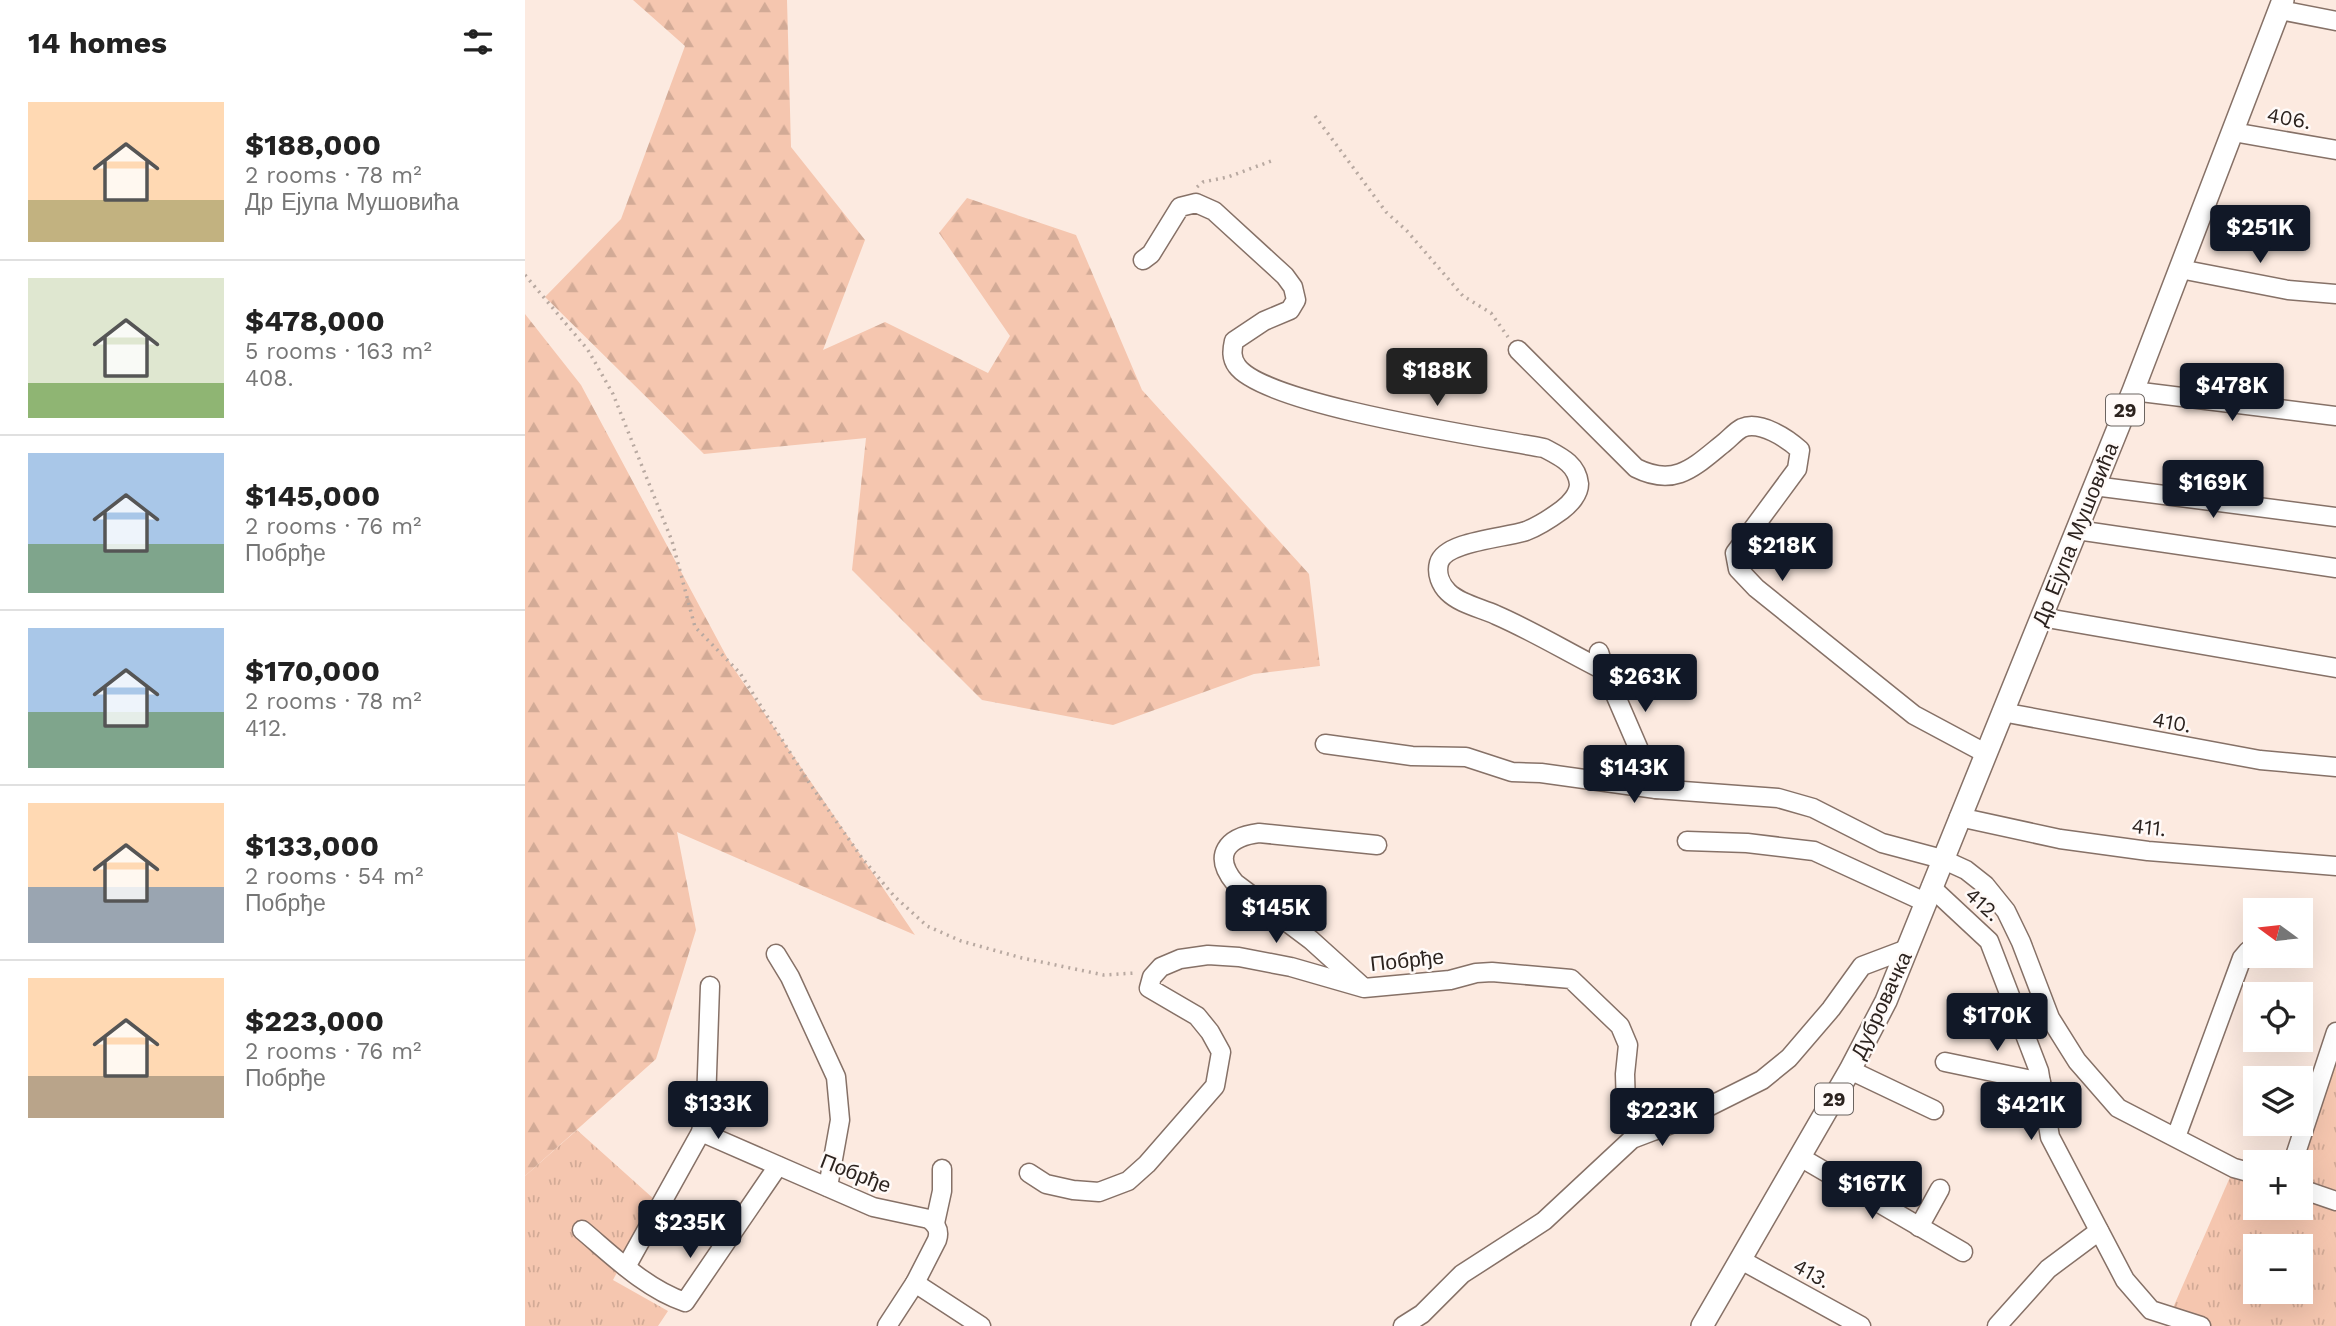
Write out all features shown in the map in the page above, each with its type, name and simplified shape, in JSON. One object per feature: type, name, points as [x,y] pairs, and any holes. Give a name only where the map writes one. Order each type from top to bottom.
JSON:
[{"type":"main road","name":"Др Ејупа Мушовића","points":[[1942,859],[2133,391],[2282,5]]},
{"type":"main road","name":"Дубровачка","points":[[1702,1326],[1850,1070],[1886,1001],[1942,859]]},
{"type":"street","points":[[2282,5],[2336,21]]},
{"type":"street","name":"406.","points":[[2233,132],[2336,150]]},
{"type":"street","points":[[1143,260],[1151,254],[1180,207],[1196,203],[1214,211],[1285,276],[1293,287],[1296,300],[1290,310],[1264,321],[1234,341],[1231,353],[1237,366],[1248,377],[1334,408],[1544,448],[1565,458],[1577,473],[1579,489],[1570,504],[1549,520],[1525,531],[1464,545],[1446,552],[1439,562],[1439,579],[1449,593],[1465,603],[1497,615],[1605,671]]},
{"type":"street","points":[[2180,269],[2288,290],[2336,295]]},
{"type":"street","points":[[1517,350],[1636,468],[1653,477],[1689,471],[1743,428],[1756,426],[1790,441],[1800,450],[1797,469],[1735,553],[1738,569],[1756,588],[1914,715],[1985,753]]},
{"type":"street","points":[[2133,391],[2336,416]]},
{"type":"street","points":[[2094,486],[2336,517]]},
{"type":"street","points":[[2077,530],[2336,568]]},
{"type":"street","points":[[2041,617],[2336,668]]},
{"type":"street","points":[[1599,652],[1656,789]]},
{"type":"street","name":"410.","points":[[2002,712],[2260,760],[2336,767]]},
{"type":"street","points":[[1325,744],[1412,756],[1466,757],[1512,772],[1541,773],[1656,789],[1762,796],[1794,802],[1812,808],[1882,843],[1942,859],[1966,870],[1985,885],[2006,911],[2050,1018],[2077,1061],[2118,1108],[2243,1170]]},
{"type":"street","name":"411.","points":[[1959,817],[2060,839],[2136,849],[2336,866]]},
{"type":"street","points":[[1364,988],[1311,940],[1235,883],[1227,874],[1223,863],[1225,852],[1232,842],[1242,835],[1259,833],[1377,845]]},
{"type":"street","name":"412.","points":[[1687,841],[1814,851],[1928,894],[1989,941],[2041,1082],[2050,1137],[2125,1280],[2149,1318],[2201,1326]]},
{"type":"street","points":[[1403,1326],[1422,1314],[1462,1274],[1544,1221],[1632,1139],[1682,1120],[1762,1080],[1789,1058],[1831,1009],[1862,966],[1907,949]]},
{"type":"street","points":[[776,954],[790,977],[836,1077],[840,1120],[828,1187]]},
{"type":"street","name":"Побрђе","points":[[1161,967],[1180,959],[1208,955],[1240,957],[1291,967],[1364,988],[1450,980],[1476,973],[1571,979],[1620,1026],[1628,1045],[1626,1108],[1636,1118],[1656,1130]]},
{"type":"street","points":[[2176,1137],[2243,957]]},
{"type":"street","points":[[1029,1172],[1046,1184],[1073,1190],[1099,1192],[1128,1181],[1147,1164],[1215,1086],[1221,1052],[1210,1032],[1197,1016],[1149,988],[1151,977],[1161,967]]},
{"type":"street","points":[[626,1267],[701,1132],[706,1104],[710,986]]},
{"type":"street","points":[[2297,1150],[2336,1032]]},
{"type":"street","points":[[1945,1062],[2041,1082]]},
{"type":"street","points":[[1850,1070],[1934,1110]]},
{"type":"street","name":"Побрђе","points":[[701,1132],[873,1207],[929,1219],[935,1223]]},
{"type":"street","points":[[1800,1157],[1963,1252]]},
{"type":"street","points":[[582,1230],[626,1267],[668,1297],[685,1302],[778,1166]]},
{"type":"street","points":[[887,1326],[915,1283],[937,1240],[939,1233],[935,1223],[942,1169]]},
{"type":"street","points":[[1919,1227],[1940,1189]]},
{"type":"street","points":[[2313,1193],[2336,1201]]},
{"type":"street","points":[[1997,1326],[2048,1269],[2099,1231]]},
{"type":"street","name":"413.","points":[[1741,1260],[1861,1326]]},
{"type":"street","points":[[915,1283],[981,1326]]},
{"type":"path","points":[[1315,116],[1386,212],[1407,231],[1463,296],[1491,313],[1517,350]]},
{"type":"path","points":[[1196,203],[1194,196],[1197,187],[1203,182],[1228,177],[1274,160]]},
{"type":"path","points":[[525,275],[588,351],[613,394],[672,541],[695,627],[740,673],[862,858],[894,896],[927,926],[961,942],[1021,958],[1104,975],[1132,974],[1161,967]]},
{"type":"green space","points":[[633,0],[787,0],[791,147],[865,240],[823,350],[885,322],[988,373],[1010,336],[939,233],[967,198],[1076,235],[1142,390],[1309,574],[1320,666],[1254,674],[1113,725],[982,700],[852,570],[866,438],[704,454],[545,297],[621,219],[685,46]]},
{"type":"green space","points":[[525,314],[581,385],[730,663],[915,935],[677,832],[696,930],[656,1059],[525,1176]]},
{"type":"green space","points":[[2336,1032],[2336,1326],[2201,1326],[2169,1317],[2234,1168],[2243,1170],[2243,1220],[2313,1220],[2313,1150],[2304,1150],[2308,1136],[2313,1136],[2313,1117]]},
{"type":"green space","points":[[577,1130],[655,1200],[613,1280],[668,1311],[658,1326],[525,1326],[525,1176]]}]
